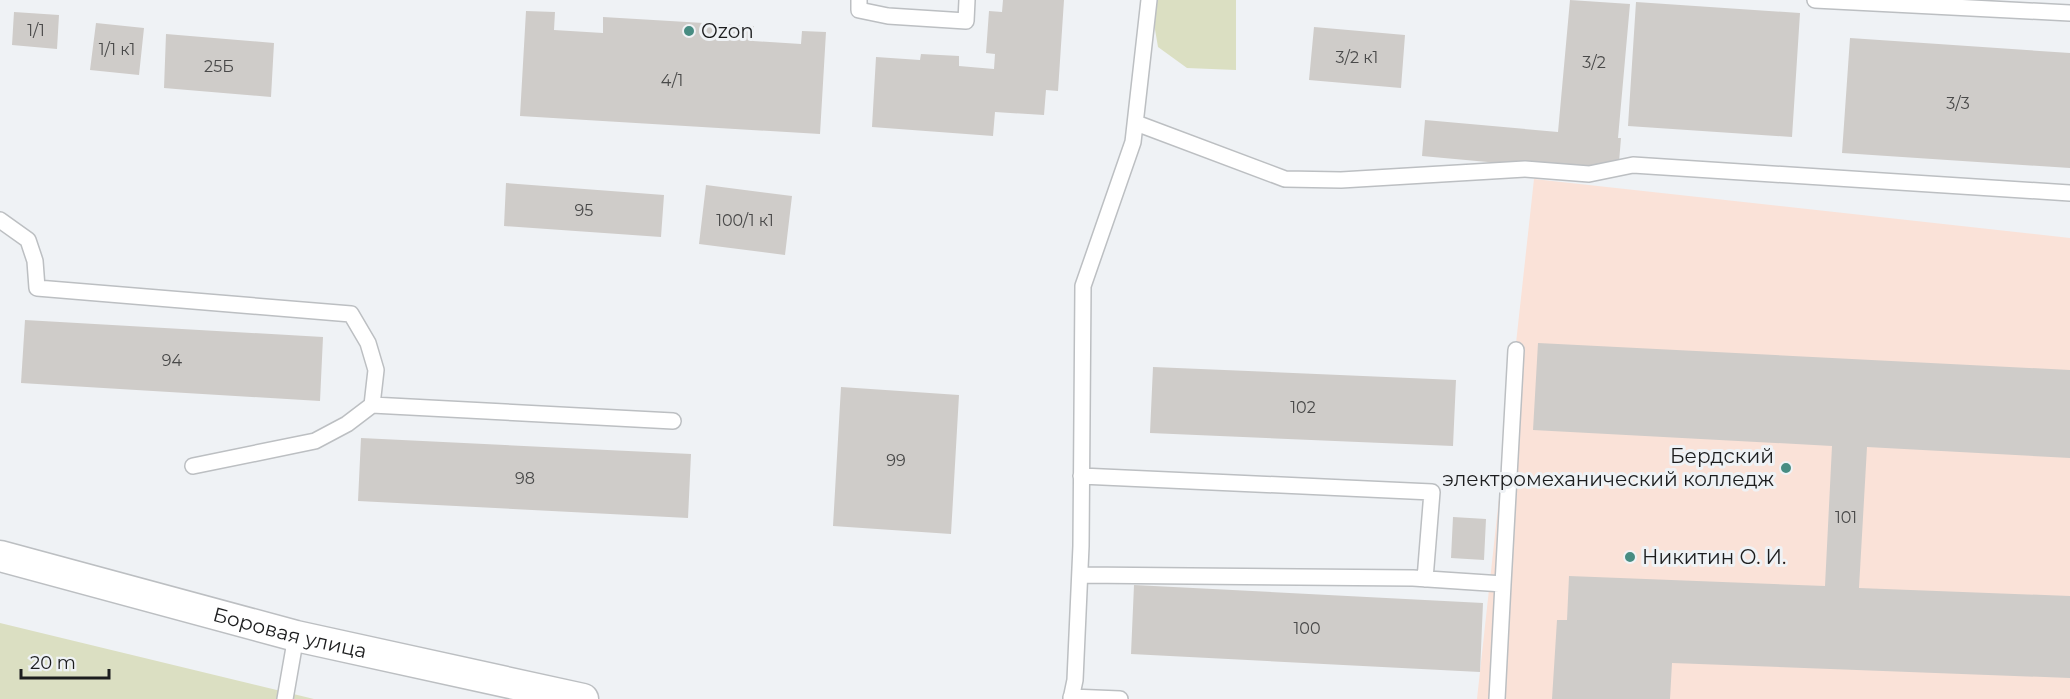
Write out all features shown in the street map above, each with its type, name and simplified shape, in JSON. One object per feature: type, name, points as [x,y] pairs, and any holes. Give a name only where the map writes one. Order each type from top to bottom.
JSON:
[{"type":"street","name":"Боровая улица","points":[[0,556],[296,636],[583,699]]},
{"type":"lane","points":[[859,0],[859,10],[879,14],[966,21],[967,0]]},
{"type":"lane","points":[[1120,699],[1071,698],[1075,680],[1080,575],[1083,286],[1133,141],[1149,0]]},
{"type":"lane","points":[[1815,0],[2070,13]]},
{"type":"lane","points":[[1136,123],[1285,179],[1341,180],[1525,169],[1589,174],[1633,165],[2070,194]]},
{"type":"lane","points":[[0,220],[28,240],[35,261],[37,288],[351,314],[368,343],[376,370],[372,405]]},
{"type":"lane","points":[[1497,699],[1516,350]]},
{"type":"lane","points":[[193,466],[315,441],[347,424],[372,405],[673,421]]},
{"type":"lane","points":[[1082,476],[1432,492],[1425,579]]},
{"type":"lane","points":[[1080,575],[1425,579],[1503,584]]},
{"type":"lane","points":[[285,699],[296,636]]},
{"type":"shaded area","name":"Бердский электромеханический колледж","points":[[1534,179],[2070,238],[2070,699],[1477,699]]},
{"type":"green space","points":[[1153,0],[1236,0],[1236,70],[1187,68],[1158,47],[1152,12]]},
{"type":"green space","points":[[0,623],[314,699],[0,699]]},
{"type":"building","points":[[1003,0],[1064,0],[1058,91],[1046,90],[1044,115],[995,112],[993,136],[872,127],[876,57],[920,60],[921,54],[959,56],[959,66],[994,69],[995,54],[986,53],[989,11],[1002,12]]},
{"type":"building","points":[[1570,0],[1630,4],[1618,138],[1621,138],[1618,174],[1422,156],[1425,120],[1558,132]]},
{"type":"building","points":[[1636,2],[1800,13],[1792,137],[1628,126]]},
{"type":"building","points":[[526,11],[555,12],[554,30],[603,33],[603,17],[754,26],[753,41],[801,44],[802,31],[826,32],[820,134],[520,116]]},
{"type":"building","points":[[14,12],[59,15],[57,49],[12,45]]},
{"type":"building","points":[[96,23],[144,28],[139,75],[90,70]]},
{"type":"building","points":[[1314,27],[1405,35],[1401,88],[1309,80]]},
{"type":"building","points":[[166,34],[274,43],[271,97],[164,88]]},
{"type":"building","points":[[1850,38],[2070,53],[2070,168],[1842,153]]},
{"type":"building","points":[[506,183],[664,195],[661,237],[504,226]]},
{"type":"building","points":[[706,185],[792,196],[785,255],[699,244]]},
{"type":"building","points":[[25,320],[323,337],[320,401],[21,383]]},
{"type":"building","points":[[1538,343],[2070,370],[2070,458],[1867,447],[1859,588],[2070,596],[2070,678],[1672,663],[1670,699],[1552,699],[1557,620],[1567,620],[1569,576],[1825,586],[1832,446],[1533,430]]},
{"type":"building","points":[[1153,367],[1456,380],[1453,446],[1150,433]]},
{"type":"building","points":[[841,387],[959,395],[951,534],[833,526]]},
{"type":"building","points":[[361,438],[691,454],[688,518],[358,501]]},
{"type":"building","points":[[1453,517],[1486,519],[1484,560],[1451,558]]},
{"type":"building","points":[[1134,585],[1483,603],[1480,672],[1131,654]]},
{"type":"place","name":"Ozon","points":[[689,31]]},
{"type":"place","name":"Бердский электромеханический колледж","points":[[1786,468]]},
{"type":"place","name":"Никитин О. И.","points":[[1630,557]]}]
